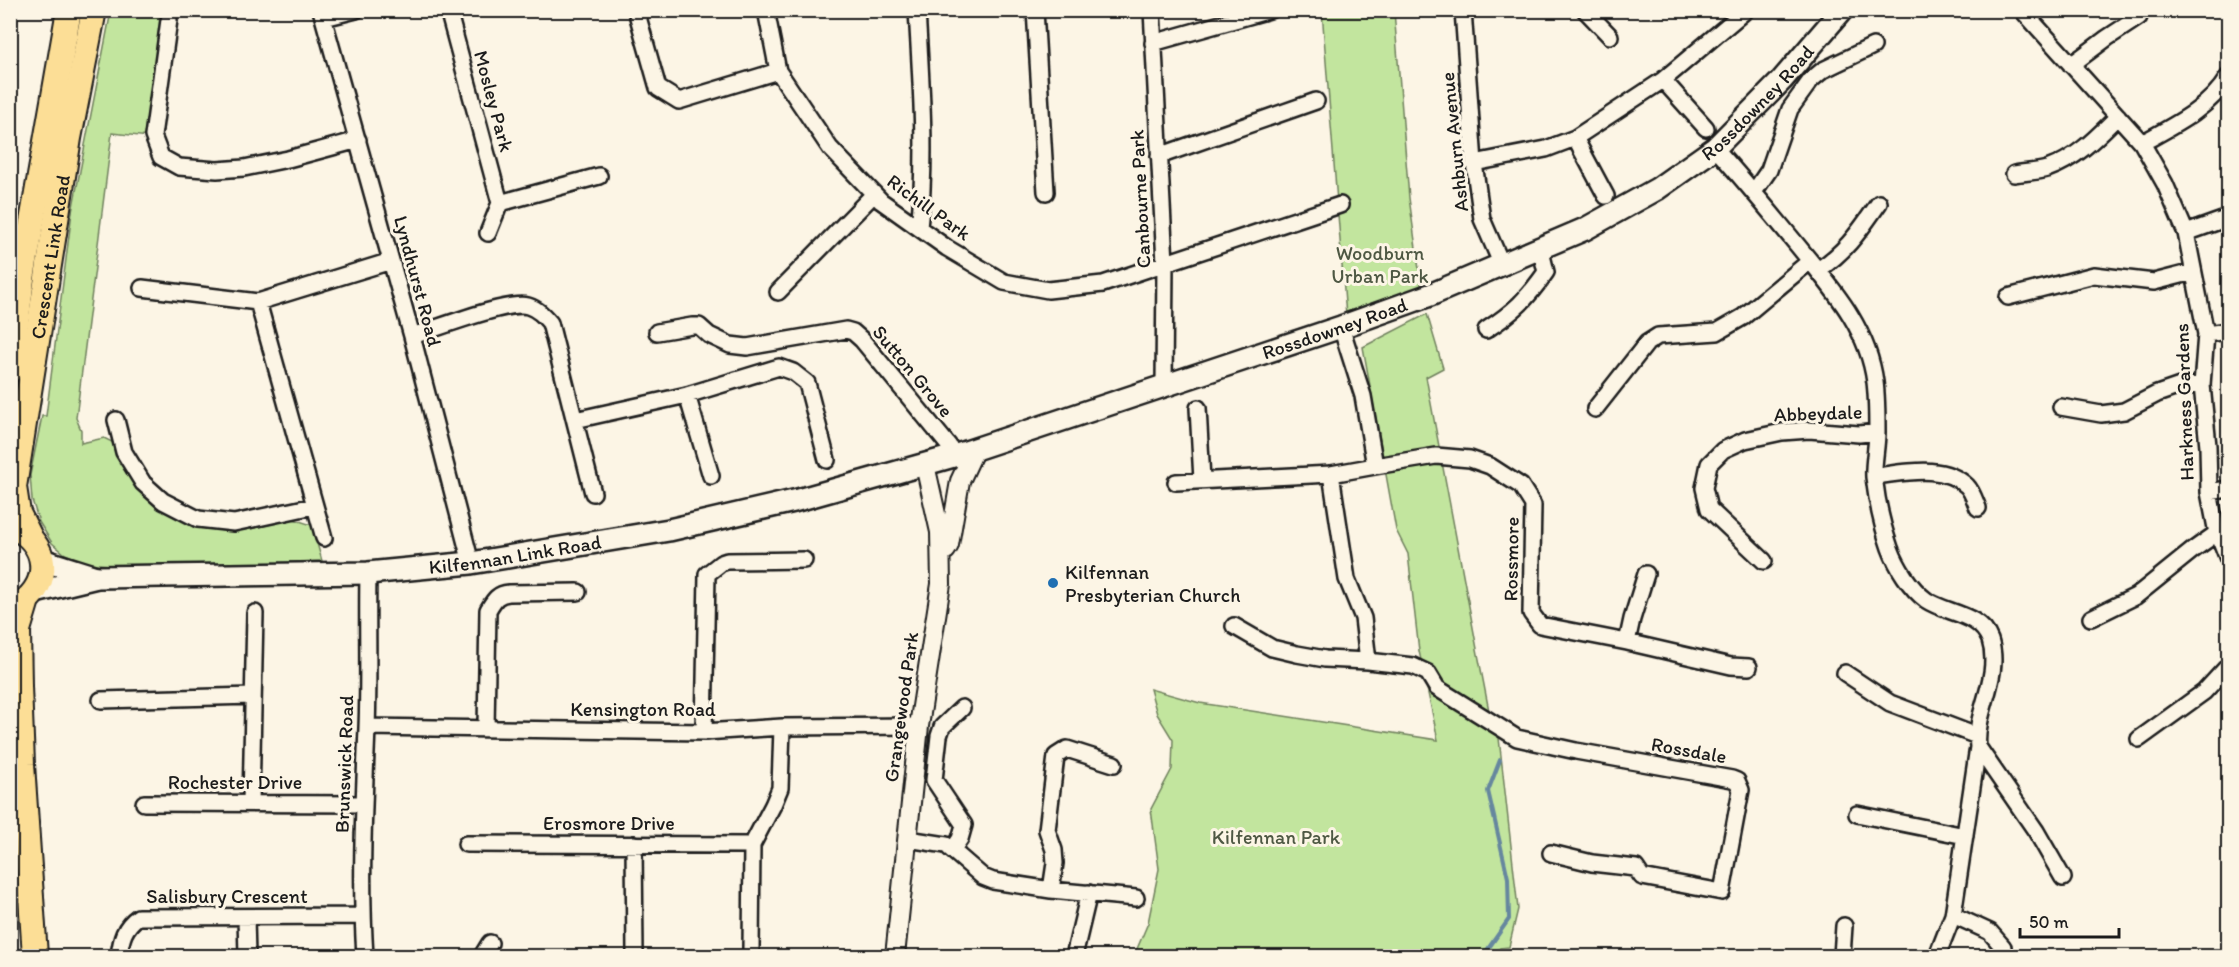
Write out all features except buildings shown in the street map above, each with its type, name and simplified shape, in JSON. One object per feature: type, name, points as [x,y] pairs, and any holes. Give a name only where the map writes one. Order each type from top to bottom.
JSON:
[{"type":"highway","name":"Crescent Link Road","points":[[10,370],[22,279],[69,10]]},
{"type":"highway","name":"Crescent Link Road","points":[[42,560],[38,548],[20,531],[14,487],[67,149],[94,10]]},
{"type":"highway","points":[[35,957],[22,764],[18,630],[24,600],[42,570],[42,560]]},
{"type":"main road","name":"Rossdowney Road","points":[[925,465],[1341,327],[1430,295],[1585,229],[1658,189],[1716,148],[1782,80],[1842,10]]},
{"type":"main road","name":"Kilfennan Link Road","points":[[24,600],[97,577],[368,573],[471,563],[669,530],[794,501],[925,465]]},
{"type":"main road","name":"Kilfennan Link Road","points":[[42,560],[97,577]]},
{"type":"street","points":[[323,14],[356,10]]},
{"type":"street","name":"Mosley Park","points":[[448,10],[500,203]]},
{"type":"street","points":[[636,10],[658,88],[679,101],[778,71]]},
{"type":"street","name":"Richill Park","points":[[766,10],[778,71],[830,148],[881,201],[947,248],[1004,282],[1048,290],[1103,284],[1340,205]]},
{"type":"street","points":[[917,10],[924,148],[923,194],[919,228]]},
{"type":"street","points":[[1035,10],[1046,192]]},
{"type":"street","name":"Canbourne Park","points":[[1152,10],[1166,263],[1164,385]]},
{"type":"street","points":[[1153,43],[1270,10]]},
{"type":"street","name":"Ashburn Avenue","points":[[1463,10],[1474,163],[1482,219],[1503,265]]},
{"type":"street","points":[[1585,10],[1610,36]]},
{"type":"street","points":[[1474,163],[1528,153],[1575,138],[1663,80],[1746,10]]},
{"type":"street","name":"Harkness Gardens","points":[[2022,10],[2142,143],[2165,184],[2186,233],[2206,334],[2202,385],[2208,446],[2209,492],[2216,528],[2229,559]]},
{"type":"street","name":"Lyndhurst Road","points":[[323,14],[412,336],[471,563]]},
{"type":"street","points":[[2071,65],[2139,17]]},
{"type":"street","points":[[169,20],[153,136],[161,157],[179,167],[217,170],[244,168],[358,140]]},
{"type":"street","points":[[1754,192],[1769,170],[1790,110],[1811,80],[1823,70],[1873,45]]},
{"type":"street","points":[[2142,143],[2205,105],[2229,77]]},
{"type":"street","points":[[1663,80],[1706,128]]},
{"type":"street","points":[[1159,156],[1316,101]]},
{"type":"street","points":[[2014,174],[2046,170],[2070,159],[2091,143],[2118,116]]},
{"type":"street","points":[[1575,138],[1606,196]]},
{"type":"street","name":"Abbeydale","points":[[1716,148],[1814,265],[1855,320],[1871,358],[1875,384],[1877,432],[1874,476],[1882,525],[1902,575],[1927,600],[1972,619],[1983,629],[1989,640],[1992,658],[1991,678],[1978,742],[1953,915],[1937,957]]},
{"type":"street","points":[[488,233],[500,203],[599,176]]},
{"type":"street","points":[[778,292],[874,194]]},
{"type":"street","points":[[1595,409],[1647,342],[1658,336],[1717,333],[1743,317],[1814,265],[1837,257],[1880,202]]},
{"type":"street","points":[[2186,233],[2229,218]]},
{"type":"street","points":[[1486,330],[1509,315],[1530,296],[1546,272],[1540,247]]},
{"type":"street","points":[[142,288],[258,302],[391,261]]},
{"type":"street","points":[[2008,297],[2094,275],[2154,282],[2193,272]]},
{"type":"street","points":[[258,302],[324,538]]},
{"type":"street","points":[[412,336],[505,307],[527,305],[534,309],[550,323],[593,493]]},
{"type":"street","name":"Sutton Grove","points":[[657,333],[699,326],[709,335],[730,345],[747,347],[846,330],[853,332],[950,446],[954,456]]},
{"type":"street","points":[[1341,327],[1363,396],[1375,466]]},
{"type":"street","points":[[2206,334],[2229,331]]},
{"type":"street","points":[[575,420],[687,395],[779,367],[793,372],[807,383],[826,460]]},
{"type":"street","points":[[2061,407],[2101,414],[2124,411],[2157,394],[2180,386],[2202,385]]},
{"type":"street","points":[[687,395],[711,476]]},
{"type":"street","points":[[1198,408],[1202,480]]},
{"type":"street","points":[[116,420],[124,452],[143,483],[163,501],[198,519],[234,523],[314,506]]},
{"type":"street","name":"Abbeydale","points":[[1764,561],[1709,509],[1704,488],[1709,465],[1723,450],[1745,440],[1782,432],[1809,430],[1859,434],[1877,432]]},
{"type":"street","points":[[942,558],[949,544],[960,481],[975,449]]},
{"type":"street","name":"Rossmore","points":[[1176,482],[1331,474],[1396,461],[1436,456],[1470,459],[1490,466],[1521,486],[1533,505],[1531,613],[1540,625],[1731,666],[1749,667]]},
{"type":"street","name":"Grangewood Park","points":[[895,957],[920,726],[941,584],[940,532],[925,465]]},
{"type":"street","points":[[1874,476],[1933,471],[1950,475],[1969,488],[1978,508]]},
{"type":"street","points":[[1331,474],[1347,579],[1363,618],[1368,661]]},
{"type":"street","points":[[2209,492],[2229,489]]},
{"type":"street","points":[[2091,618],[2136,596],[2217,533],[2216,528]]},
{"type":"street","points":[[704,732],[707,574],[720,563],[727,561],[804,560]]},
{"type":"street","name":"Brunswick Road","points":[[364,957],[363,804],[367,727],[368,573]]},
{"type":"street","points":[[1627,642],[1646,573]]},
{"type":"street","points":[[486,728],[488,610],[495,599],[501,594],[509,593],[578,592]]},
{"type":"street","points":[[251,803],[255,613]]},
{"type":"street","name":"Rossdale","points":[[1234,626],[1272,648],[1325,659],[1413,666],[1428,673],[1437,688],[1517,738],[1732,779],[1737,781],[1741,789],[1722,892],[1642,877],[1636,868],[1551,854]]},
{"type":"street","points":[[2139,739],[2204,692],[2229,666]]},
{"type":"street","points":[[1845,673],[1890,703],[1978,742],[2036,831],[2063,878]]},
{"type":"street","points":[[101,700],[253,696]]},
{"type":"street","points":[[953,849],[960,839],[964,825],[934,780],[942,727],[962,708]]},
{"type":"street","name":"Kensington Road","points":[[367,727],[704,732],[782,727],[920,726]]},
{"type":"street","points":[[751,950],[752,844],[780,788],[782,727]]},
{"type":"street","points":[[1052,890],[1054,850],[1047,830],[1056,756],[1067,749],[1114,764]]},
{"type":"street","name":"Rochester Drive","points":[[144,803],[363,804]]},
{"type":"street","points":[[1857,814],[1965,836]]},
{"type":"street","points":[[908,839],[946,845],[983,877],[993,881],[1052,890],[1136,898]]},
{"type":"street","name":"Erosmore Drive","points":[[466,844],[752,844]]},
{"type":"street","points":[[634,844],[634,955]]},
{"type":"street","points":[[1074,957],[1089,893]]},
{"type":"street","points":[[1953,915],[1990,932],[2003,947],[2003,957]]},
{"type":"street","points":[[246,916],[247,957]]},
{"type":"street","name":"Salisbury Crescent","points":[[119,957],[122,937],[130,923],[138,917],[362,916]]},
{"type":"street","points":[[1842,957],[1844,926]]},
{"type":"street","points":[[482,957],[490,943]]},
{"type":"green space","points":[[111,11],[159,11],[158,15],[163,16],[149,137],[112,133],[76,418],[81,430],[81,443],[104,438],[112,442],[126,468],[203,526],[223,531],[250,529],[293,519],[312,525],[322,561],[120,566],[87,563],[65,554],[52,543],[39,522],[32,500],[30,475],[42,416],[46,416],[72,212]]},
{"type":"green space","name":"Woodburn Urban Park","points":[[1322,11],[1394,11],[1409,198],[1422,291],[1346,316]]},
{"type":"green space","name":"Kilfennan Park","points":[[1427,314],[1443,368],[1426,377],[1489,711],[1498,729],[1518,909],[1509,947],[1500,948],[1493,956],[1134,956],[1148,923],[1159,869],[1151,809],[1172,769],[1173,740],[1157,714],[1150,689],[1200,703],[1438,740],[1419,651],[1408,554],[1396,530],[1363,347]]},
{"type":"waterway","points":[[1483,956],[1509,919],[1508,878],[1488,791],[1500,760]]},
{"type":"place","name":"Kilfennan Presbyterian Church","points":[[1053,583]]}]
